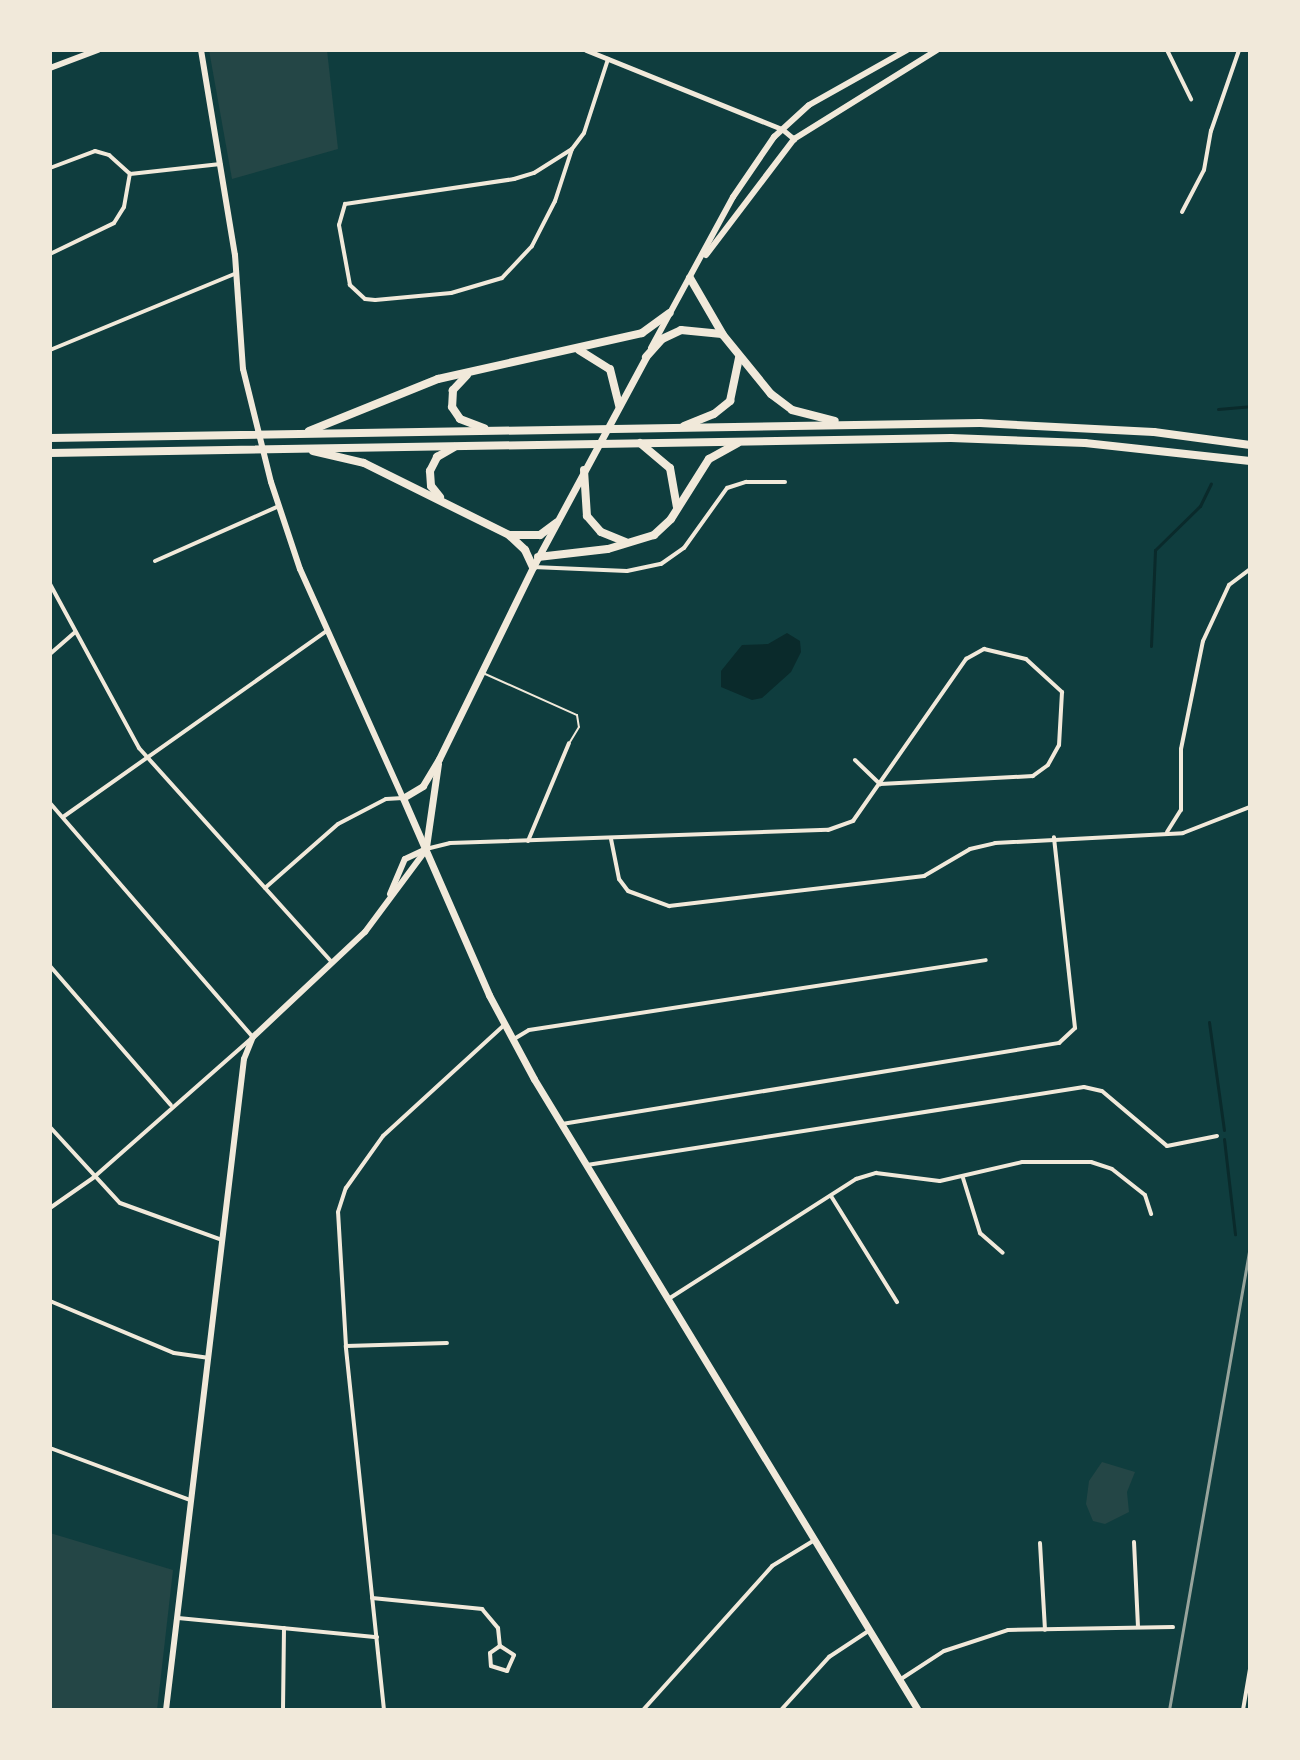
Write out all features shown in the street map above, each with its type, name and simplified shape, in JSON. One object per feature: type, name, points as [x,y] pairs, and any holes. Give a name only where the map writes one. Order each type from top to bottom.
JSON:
[{"type":"highway","points":[[690,278],[739,357],[792,410],[876,424]]},
{"type":"highway","points":[[293,435],[339,421],[427,383],[642,333],[670,313]]},
{"type":"highway","points":[[723,335],[681,330],[662,339],[646,357],[538,557],[439,759],[423,786],[403,798],[512,1040],[918,1710]]},
{"type":"highway","points":[[579,350],[598,357],[610,369],[619,406]]},
{"type":"highway","points":[[675,428],[714,414],[730,401],[739,357]]},
{"type":"highway","points":[[471,372],[453,390],[456,414],[469,424],[504,431]]},
{"type":"highway","points":[[50,438],[876,424],[1050,425],[1250,445]]},
{"type":"highway","points":[[538,557],[635,543],[664,527],[715,452],[773,439]]},
{"type":"highway","points":[[50,453],[773,439],[1051,441],[1250,461]]},
{"type":"highway","points":[[636,441],[670,468],[676,510]]},
{"type":"highway","points":[[447,503],[431,486],[430,471],[443,452],[464,444]]},
{"type":"highway","points":[[296,447],[364,463],[447,503],[509,535],[525,550],[533,567]]},
{"type":"highway","points":[[584,470],[582,496],[587,516],[611,538],[635,543]]},
{"type":"highway","points":[[509,535],[540,535],[557,522]]},
{"type":"highway","points":[[426,849],[439,759]]},
{"type":"main road","points":[[50,68],[98,50]]},
{"type":"main road","points":[[201,50],[237,273],[245,382],[279,506],[328,630],[403,798]]},
{"type":"main road","points":[[646,357],[733,197],[782,129],[809,105],[907,50]]},
{"type":"main road","points":[[690,278],[794,139],[937,50]]},
{"type":"main road","points":[[388,901],[405,859],[426,849]]},
{"type":"main road","points":[[166,1710],[241,1070],[253,1037],[333,964],[422,862],[426,849]]},
{"type":"street","points":[[586,50],[782,129],[794,139]]},
{"type":"street","points":[[1167,50],[1191,99]]},
{"type":"street","points":[[1182,212],[1204,170],[1211,131],[1239,50]]},
{"type":"street","points":[[572,149],[534,173],[514,179],[345,204],[339,225],[350,285],[365,299],[375,300],[451,293],[502,278],[532,246],[555,201],[572,149],[584,133],[608,59]]},
{"type":"street","points":[[50,168],[95,151],[109,155],[130,174],[221,164]]},
{"type":"street","points":[[50,254],[114,223],[124,207],[130,174]]},
{"type":"street","points":[[50,350],[237,273]]},
{"type":"street","points":[[533,567],[614,571],[661,564],[684,548],[727,488],[746,482],[785,482]]},
{"type":"street","points":[[155,561],[279,506]]},
{"type":"street","points":[[1165,834],[1181,810],[1181,749],[1203,641],[1229,585],[1250,569]]},
{"type":"street","points":[[50,584],[147,755],[333,964]]},
{"type":"street","points":[[63,817],[328,630]]},
{"type":"street","points":[[50,654],[75,632]]},
{"type":"street","points":[[426,849],[528,841],[828,830],[853,821],[880,784],[966,659],[984,649],[1026,659],[1062,692],[1059,745],[1048,765],[1033,776],[880,784],[855,760]]},
{"type":"street","points":[[528,841],[569,743]]},
{"type":"street","points":[[265,888],[338,824],[386,799],[403,798]]},
{"type":"street","points":[[50,803],[253,1037],[171,1105],[93,1178],[50,1208]]},
{"type":"street","points":[[611,839],[619,879],[628,891],[669,906],[924,876],[970,849],[1054,837],[1183,833],[1250,807]]},
{"type":"street","points":[[562,1124],[1059,1043],[1075,1028],[1054,837]]},
{"type":"street","points":[[512,1040],[529,1030],[986,960]]},
{"type":"street","points":[[50,966],[171,1105]]},
{"type":"street","points":[[384,1710],[346,1346],[338,1225],[346,1188],[383,1136],[504,1025]]},
{"type":"street","points":[[587,1165],[1084,1087],[1102,1091],[1167,1146],[1217,1136]]},
{"type":"street","points":[[50,1127],[93,1178],[120,1203],[222,1240]]},
{"type":"street","points":[[670,1298],[831,1196],[876,1173],[940,1181],[1022,1162],[1091,1162],[1112,1169],[1145,1195],[1151,1214]]},
{"type":"street","points":[[962,1178],[980,1233],[1003,1253]]},
{"type":"street","points":[[831,1196],[897,1302]]},
{"type":"street","points":[[50,1301],[174,1353],[209,1358]]},
{"type":"street","points":[[346,1346],[447,1343]]},
{"type":"street","points":[[50,1448],[192,1501]]},
{"type":"street","points":[[643,1710],[772,1566],[816,1539]]},
{"type":"street","points":[[1134,1542],[1138,1627]]},
{"type":"street","points":[[1040,1543],[1045,1630]]},
{"type":"street","points":[[372,1598],[482,1609],[496,1620],[500,1646],[489,1660],[495,1670],[507,1671],[514,1655],[500,1646]]},
{"type":"street","points":[[178,1618],[377,1637]]},
{"type":"street","points":[[899,1681],[944,1651],[980,1636],[1045,1630],[1173,1627]]},
{"type":"street","points":[[283,1710],[284,1628]]},
{"type":"street","points":[[781,1710],[829,1657],[870,1630]]},
{"type":"street","points":[[1243,1710],[1250,1669]]},
{"type":"lane","points":[[482,672],[577,715],[579,727],[569,743]]},
{"type":"shaded area","points":[[209,50],[327,50],[338,149],[232,179]]},
{"type":"shaded area","points":[[787,633],[800,641],[801,652],[791,672],[762,698],[752,700],[721,687],[721,671],[742,645],[768,644]]},
{"type":"shaded area","points":[[1102,1462],[1135,1472],[1127,1492],[1129,1512],[1105,1524],[1093,1521],[1086,1504],[1089,1481]]},
{"type":"shaded area","points":[[50,1533],[173,1570],[157,1710],[50,1710]]},
{"type":"waterway","points":[[1218,409],[1250,406]]},
{"type":"waterway","points":[[1151,646],[1155,550],[1200,506],[1211,483]]},
{"type":"waterway","points":[[1209,1022],[1224,1130]]},
{"type":"waterway","points":[[1224,1139],[1235,1234]]},
{"type":"railway","points":[[1169,1710],[1250,1247]]}]
